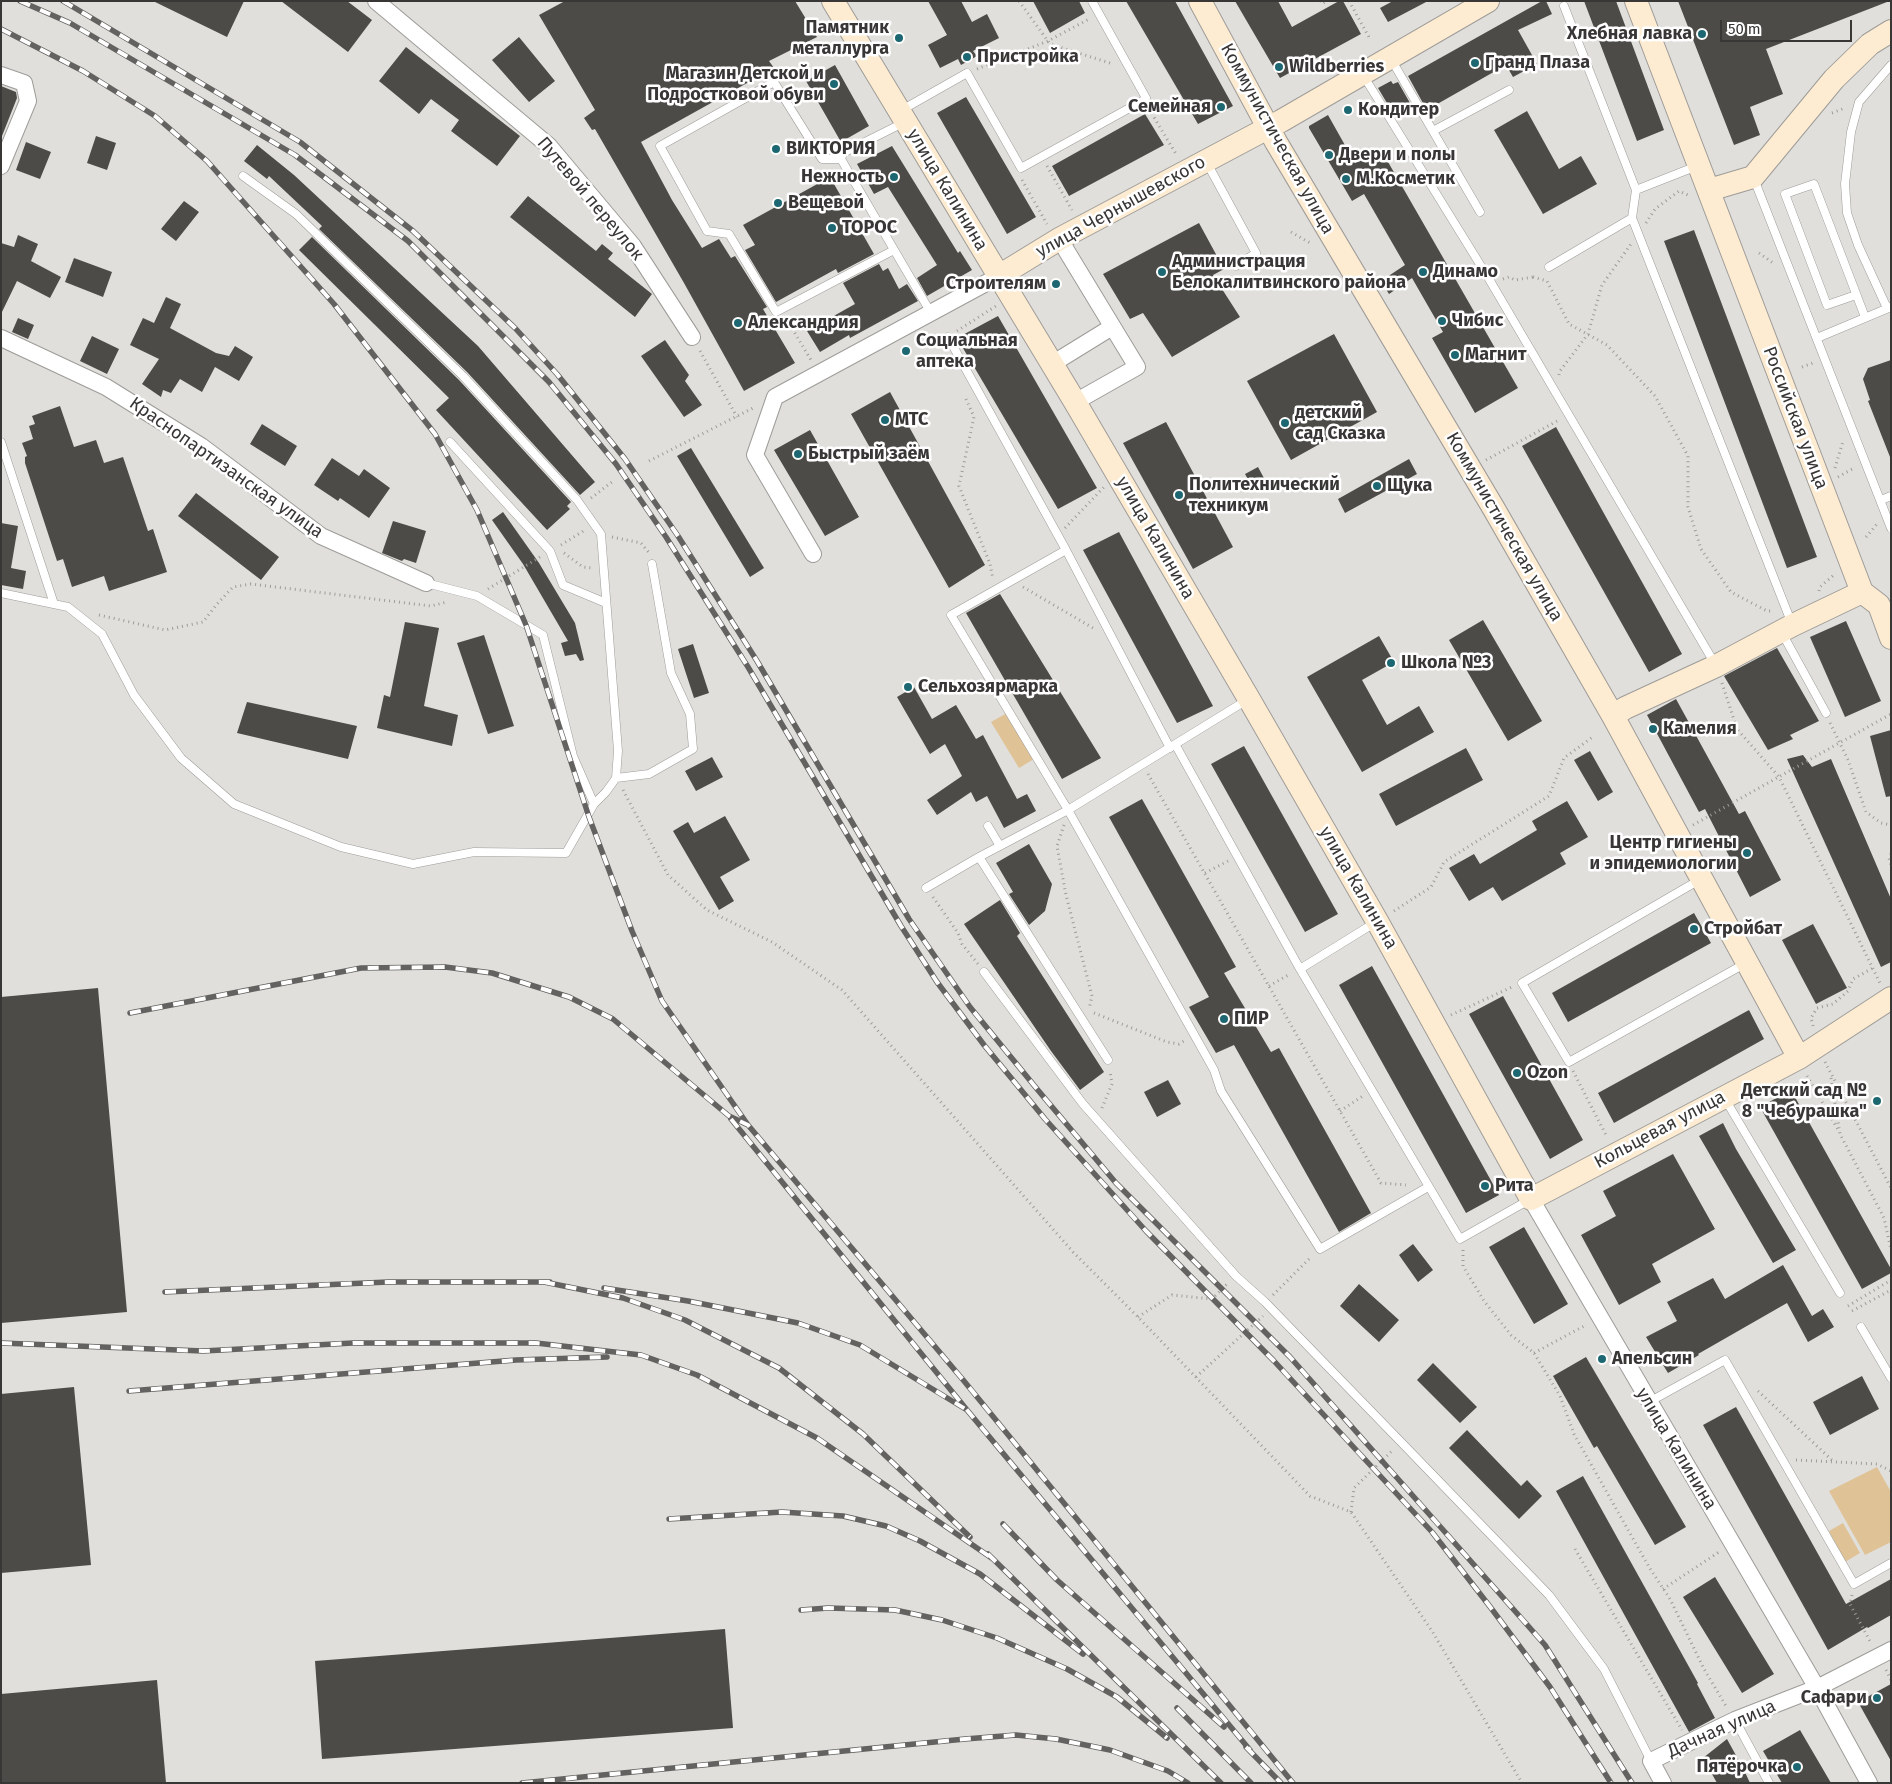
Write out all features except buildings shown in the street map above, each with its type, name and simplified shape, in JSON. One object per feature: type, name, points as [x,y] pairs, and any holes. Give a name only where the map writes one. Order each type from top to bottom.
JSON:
[{"type":"street","name":"Путевой переулок","points":[[376,1],[549,146],[633,246],[692,337]]},
{"type":"street","name":"улица Калинина","points":[[833,1],[1075,402],[1249,699],[1382,918],[1531,1199],[1816,1688],[1869,1783]]},
{"type":"street","name":"Коммунистическая улица","points":[[1200,1],[1269,128],[1494,509],[1613,716],[1803,1066]]},
{"type":"street","name":"улица Чернышевского","points":[[775,397],[999,276],[1054,231],[1206,161],[1269,128],[1488,1]]},
{"type":"street","name":"Российская улица","points":[[1636,1],[1699,165],[1700,194],[1820,485],[1877,602],[1891,638]]},
{"type":"street","points":[[1700,194],[1753,177],[1834,79],[1870,44],[1891,31]]},
{"type":"street","points":[[1,76],[24,83],[28,102],[1,166]]},
{"type":"street","points":[[1054,231],[1137,367],[1075,402]]},
{"type":"street","points":[[1052,364],[1112,327]]},
{"type":"street","name":"Краснопартизанская улица","points":[[1,338],[106,386],[201,446],[321,536],[426,583]]},
{"type":"street","points":[[775,397],[755,455],[812,554]]},
{"type":"street","points":[[1613,716],[1625,708],[1716,666],[1787,623],[1877,602]]},
{"type":"street","name":"Кольцевая улица","points":[[1531,1199],[1723,1097],[1803,1066],[1818,1045],[1889,998]]},
{"type":"street","name":"Дачная улица","points":[[1663,1783],[1651,1761],[1735,1720],[1816,1688],[1891,1650]]},
{"type":"lane","points":[[931,313],[841,159],[843,153],[902,117],[967,73],[1021,168],[1144,100],[1146,98],[1093,4]]},
{"type":"lane","points":[[1564,6],[1636,190],[1632,218],[1787,623],[1826,713]]},
{"type":"lane","points":[[1390,57],[1480,212]]},
{"type":"lane","points":[[1817,338],[1889,307],[1858,245],[1847,213],[1845,184],[1852,132],[1859,102],[1891,65]]},
{"type":"lane","points":[[1362,74],[1490,278],[1716,666]]},
{"type":"lane","points":[[841,159],[822,159],[774,82],[660,146],[707,231],[729,234],[776,312],[894,250]]},
{"type":"lane","points":[[1433,131],[1509,90]]},
{"type":"lane","points":[[1206,161],[1256,253],[1236,266]]},
{"type":"lane","points":[[1636,190],[1699,165]]},
{"type":"lane","points":[[1,593],[68,608],[102,634],[134,695],[181,758],[234,804],[341,847],[413,864],[474,852],[566,853],[594,804],[616,778],[618,751],[601,534],[582,506],[463,376],[296,214],[243,176]]},
{"type":"lane","points":[[1753,177],[1891,528]]},
{"type":"lane","points":[[1856,295],[1827,305],[1785,194],[1814,184],[1865,318]]},
{"type":"lane","points":[[1548,267],[1632,218]]},
{"type":"lane","points":[[948,337],[1173,746],[1237,855],[1300,969],[1460,1239],[1531,1199]]},
{"type":"lane","points":[[1,442],[54,604]]},
{"type":"lane","points":[[450,442],[550,551],[563,585],[606,603]]},
{"type":"lane","points":[[1881,500],[1891,496]]},
{"type":"lane","points":[[1066,550],[951,615],[1068,810],[1195,1035],[1214,1070],[1222,1091],[1320,1249],[1428,1187]]},
{"type":"lane","points":[[616,778],[649,774],[693,748],[690,714],[671,673],[652,564]]},
{"type":"lane","points":[[426,583],[477,596],[543,635],[573,756],[594,804]]},
{"type":"lane","points":[[926,888],[979,857],[1068,810],[1249,699]]},
{"type":"lane","points":[[988,826],[1000,846]]},
{"type":"lane","points":[[979,857],[1108,1060]]},
{"type":"lane","points":[[1701,879],[1522,982],[1569,1062],[1748,962]]},
{"type":"lane","points":[[1300,969],[1382,918]]},
{"type":"lane","points":[[984,972],[1082,1104],[1236,1276],[1271,1308],[1548,1595],[1604,1669],[1651,1761]]},
{"type":"lane","points":[[1723,1097],[1840,1293]]},
{"type":"lane","points":[[1861,1326],[1891,1378]]},
{"type":"lane","points":[[1649,1402],[1725,1360],[1854,1584],[1891,1563]]},
{"type":"lane","points":[[1735,1720],[1769,1783]]},
{"type":"path","points":[[1019,1],[1050,44],[1130,70]]},
{"type":"path","points":[[1321,1],[1322,4],[1327,1]]},
{"type":"path","points":[[1349,1],[1370,39]]},
{"type":"path","points":[[967,73],[1048,41],[1089,20],[1093,4]]},
{"type":"path","points":[[1144,100],[1176,154]]},
{"type":"path","points":[[1042,156],[1072,210]]},
{"type":"path","points":[[1021,168],[1020,176],[1054,231]]},
{"type":"path","points":[[1556,392],[1560,372],[1588,334],[1602,285],[1655,209],[1679,191],[1700,194]]},
{"type":"path","points":[[1291,232],[1315,246]]},
{"type":"path","points":[[1490,278],[1498,280],[1509,277],[1515,280],[1533,277],[1548,267]]},
{"type":"path","points":[[1533,277],[1547,281],[1569,324],[1607,345],[1655,396],[1688,456],[1688,507],[1702,549],[1731,592],[1787,623]]},
{"type":"path","points":[[948,337],[997,305]]},
{"type":"path","points":[[776,312],[789,322],[819,374]]},
{"type":"path","points":[[692,337],[737,417]]},
{"type":"path","points":[[1802,367],[1817,361]]},
{"type":"path","points":[[964,393],[974,417],[959,486],[990,564],[995,589]]},
{"type":"path","points":[[649,461],[775,397]]},
{"type":"path","points":[[1481,462],[1569,414]]},
{"type":"path","points":[[1832,474],[1838,462],[1849,418]]},
{"type":"path","points":[[1843,474],[1857,467]]},
{"type":"path","points":[[582,506],[612,482]]},
{"type":"path","points":[[1058,536],[1105,486]]},
{"type":"path","points":[[68,608],[165,630],[204,622],[233,587],[252,584],[431,606],[477,596],[595,525]]},
{"type":"path","points":[[601,534],[641,543],[650,552],[652,564]]},
{"type":"path","points":[[550,551],[567,554],[583,567],[604,568]]},
{"type":"path","points":[[1818,593],[1820,587],[1837,573]]},
{"type":"path","points":[[1012,580],[1113,639]]},
{"type":"path","points":[[1716,666],[1737,729],[1779,777],[1889,998]]},
{"type":"path","points":[[1826,713],[1848,760],[1866,812],[1881,823],[1891,825]]},
{"type":"path","points":[[1692,825],[1891,714]]},
{"type":"path","points":[[1382,918],[1431,887],[1444,862],[1549,796],[1564,758],[1594,736]]},
{"type":"path","points":[[1143,764],[1381,1183]]},
{"type":"path","points":[[616,778],[668,874],[707,910],[772,942],[842,990],[1073,1252],[1310,1496],[1350,1512],[1432,1631],[1522,1783]]},
{"type":"path","points":[[1068,810],[1057,846],[1066,895],[1092,996],[1089,1011],[1092,1019]]},
{"type":"path","points":[[1891,854],[1889,858],[1891,865]]},
{"type":"path","points":[[1206,873],[1237,855]]},
{"type":"path","points":[[926,888],[958,933],[962,944],[984,972]]},
{"type":"path","points":[[1873,968],[1853,979],[1848,991],[1832,1004],[1816,1008],[1811,1018],[1818,1045],[1830,1075],[1891,1188]]},
{"type":"path","points":[[1269,986],[1300,969]]},
{"type":"path","points":[[1446,1017],[1522,982]]},
{"type":"path","points":[[1089,1011],[1167,1042],[1180,1044],[1195,1035]]},
{"type":"path","points":[[1097,1121],[1112,1084],[1108,1060]]},
{"type":"path","points":[[1569,1062],[1615,1154]]},
{"type":"path","points":[[1803,1066],[1884,1218],[1891,1250]]},
{"type":"path","points":[[1830,1075],[1840,1134]]},
{"type":"path","points":[[1340,1111],[1372,1090]]},
{"type":"path","points":[[1467,1235],[1463,1254],[1463,1266],[1484,1301],[1511,1335],[1534,1353],[1560,1396],[1574,1434],[1663,1589],[1690,1638],[1704,1669],[1735,1720]]},
{"type":"path","points":[[1265,1302],[1320,1249]]},
{"type":"path","points":[[1138,1317],[1172,1295],[1212,1299],[1236,1276]]},
{"type":"path","points":[[1848,1306],[1891,1280]]},
{"type":"path","points":[[1852,1311],[1891,1290]]},
{"type":"path","points":[[1840,1293],[1861,1326]]},
{"type":"path","points":[[1196,1377],[1271,1308]]},
{"type":"path","points":[[1534,1353],[1599,1317]]},
{"type":"path","points":[[1754,1387],[1834,1462]]},
{"type":"path","points":[[1350,1512],[1354,1488],[1402,1442]]},
{"type":"path","points":[[1783,1460],[1877,1464],[1891,1471]]},
{"type":"path","points":[[1663,1589],[1732,1544]]},
{"type":"path","points":[[1575,1549],[1689,1743]]},
{"type":"path","points":[[1854,1584],[1850,1604],[1865,1632]]},
{"type":"shaded area","points":[[1007,713],[1034,759],[1019,768],[991,722]]},
{"type":"shaded area","points":[[1877,1467],[1891,1492],[1891,1542],[1865,1555],[1829,1491]]},
{"type":"shaded area","points":[[1843,1523],[1860,1553],[1845,1562],[1829,1531]]},
{"type":"railway","points":[[20,1],[70,23],[295,155],[408,241],[549,382],[616,464],[666,537],[748,667],[901,926],[937,982],[984,1045],[1045,1119],[1146,1231],[1274,1361],[1432,1532],[1550,1687],[1611,1783]]},
{"type":"railway","points":[[63,1],[300,142],[413,231],[515,328],[557,374],[625,459],[678,536],[757,661],[909,919],[970,1007],[1116,1183],[1290,1357],[1545,1645],[1632,1783]]},
{"type":"railway","points":[[1,29],[83,71],[155,116],[207,161],[334,304],[435,434],[477,510],[526,625],[589,817],[632,931],[662,1001],[748,1125]]},
{"type":"railway","points":[[130,1013],[361,968],[445,967],[492,973],[569,997],[613,1019],[729,1116],[748,1125],[964,1381],[1293,1783]]},
{"type":"railway","points":[[731,1119],[967,1410],[1250,1750]]},
{"type":"railway","points":[[165,1292],[388,1282],[550,1282]]},
{"type":"railway","points":[[544,1282],[623,1298],[685,1320],[779,1368],[863,1434],[970,1537]]},
{"type":"railway","points":[[604,1288],[688,1301],[798,1323],[860,1345],[967,1410]]},
{"type":"railway","points":[[1,1343],[203,1351],[353,1343],[536,1343],[641,1355],[697,1375],[817,1438],[993,1559]]},
{"type":"railway","points":[[129,1391],[516,1360],[607,1357]]},
{"type":"railway","points":[[669,1519],[782,1512],[843,1516],[886,1526],[920,1541],[980,1574],[1083,1654]]},
{"type":"railway","points":[[1003,1524],[1057,1580],[1224,1727]]},
{"type":"railway","points":[[988,1554],[1221,1783]]},
{"type":"railway","points":[[801,1610],[828,1608],[895,1610],[942,1620],[997,1638],[1067,1669],[1117,1697],[1167,1738]]},
{"type":"railway","points":[[1177,1708],[1251,1783]]},
{"type":"railway","points":[[522,1783],[1016,1735],[1056,1739],[1110,1750],[1168,1771],[1188,1783]]},
{"type":"railway","points":[[1246,1747],[1281,1783]]},
{"type":"place","name":"Хлебная лавка","points":[[1702,34]]},
{"type":"place","name":"Памятник металлурга","points":[[899,38]]},
{"type":"place","name":"Пристройка","points":[[967,57]]},
{"type":"place","name":"Гранд Плаза","points":[[1475,63]]},
{"type":"place","name":"Wildberries","points":[[1279,67]]},
{"type":"place","name":"Магазин Детской и Подростковой обуви","points":[[834,84]]},
{"type":"place","name":"Семейная","points":[[1221,107]]},
{"type":"place","name":"Кондитер","points":[[1348,110]]},
{"type":"place","name":"ВИКТОРИЯ","points":[[776,149]]},
{"type":"place","name":"Двери и полы","points":[[1329,155]]},
{"type":"place","name":"Нежность","points":[[894,177]]},
{"type":"place","name":"М.Косметик","points":[[1346,179]]},
{"type":"place","name":"Вещевой","points":[[778,203]]},
{"type":"place","name":"ТОРОС","points":[[832,228]]},
{"type":"place","name":"Администрация Белокалитвинского района","points":[[1162,272]]},
{"type":"place","name":"Динамо","points":[[1423,272]]},
{"type":"place","name":"Строителям","points":[[1056,284]]},
{"type":"place","name":"Чибис","points":[[1442,321]]},
{"type":"place","name":"Александрия","points":[[738,323]]},
{"type":"place","name":"Социальная аптека","points":[[906,351]]},
{"type":"place","name":"Магнит","points":[[1455,355]]},
{"type":"place","name":"МТС","points":[[885,420]]},
{"type":"place","name":"детский сад Сказка","points":[[1285,423]]},
{"type":"place","name":"Быстрый заём","points":[[798,454]]},
{"type":"place","name":"Щука","points":[[1377,486]]},
{"type":"place","name":"Политехнический техникум","points":[[1179,495]]},
{"type":"place","name":"Школа №3","points":[[1391,663]]},
{"type":"place","name":"Сельхозярмарка","points":[[908,687]]},
{"type":"place","name":"Камелия","points":[[1653,729]]},
{"type":"place","name":"Центр гигиены и эпидемиологии","points":[[1747,853]]},
{"type":"place","name":"Стройбат","points":[[1694,929]]},
{"type":"place","name":"ПИР","points":[[1224,1019]]},
{"type":"place","name":"Ozon","points":[[1517,1073]]},
{"type":"place","name":"Детский сад № 8 \"Чебурашка\"","points":[[1877,1101]]},
{"type":"place","name":"Рита","points":[[1485,1186]]},
{"type":"place","name":"Апельсин","points":[[1602,1359]]},
{"type":"place","name":"Сафари","points":[[1877,1698]]},
{"type":"place","name":"Пятёрочка","points":[[1797,1767]]}]
